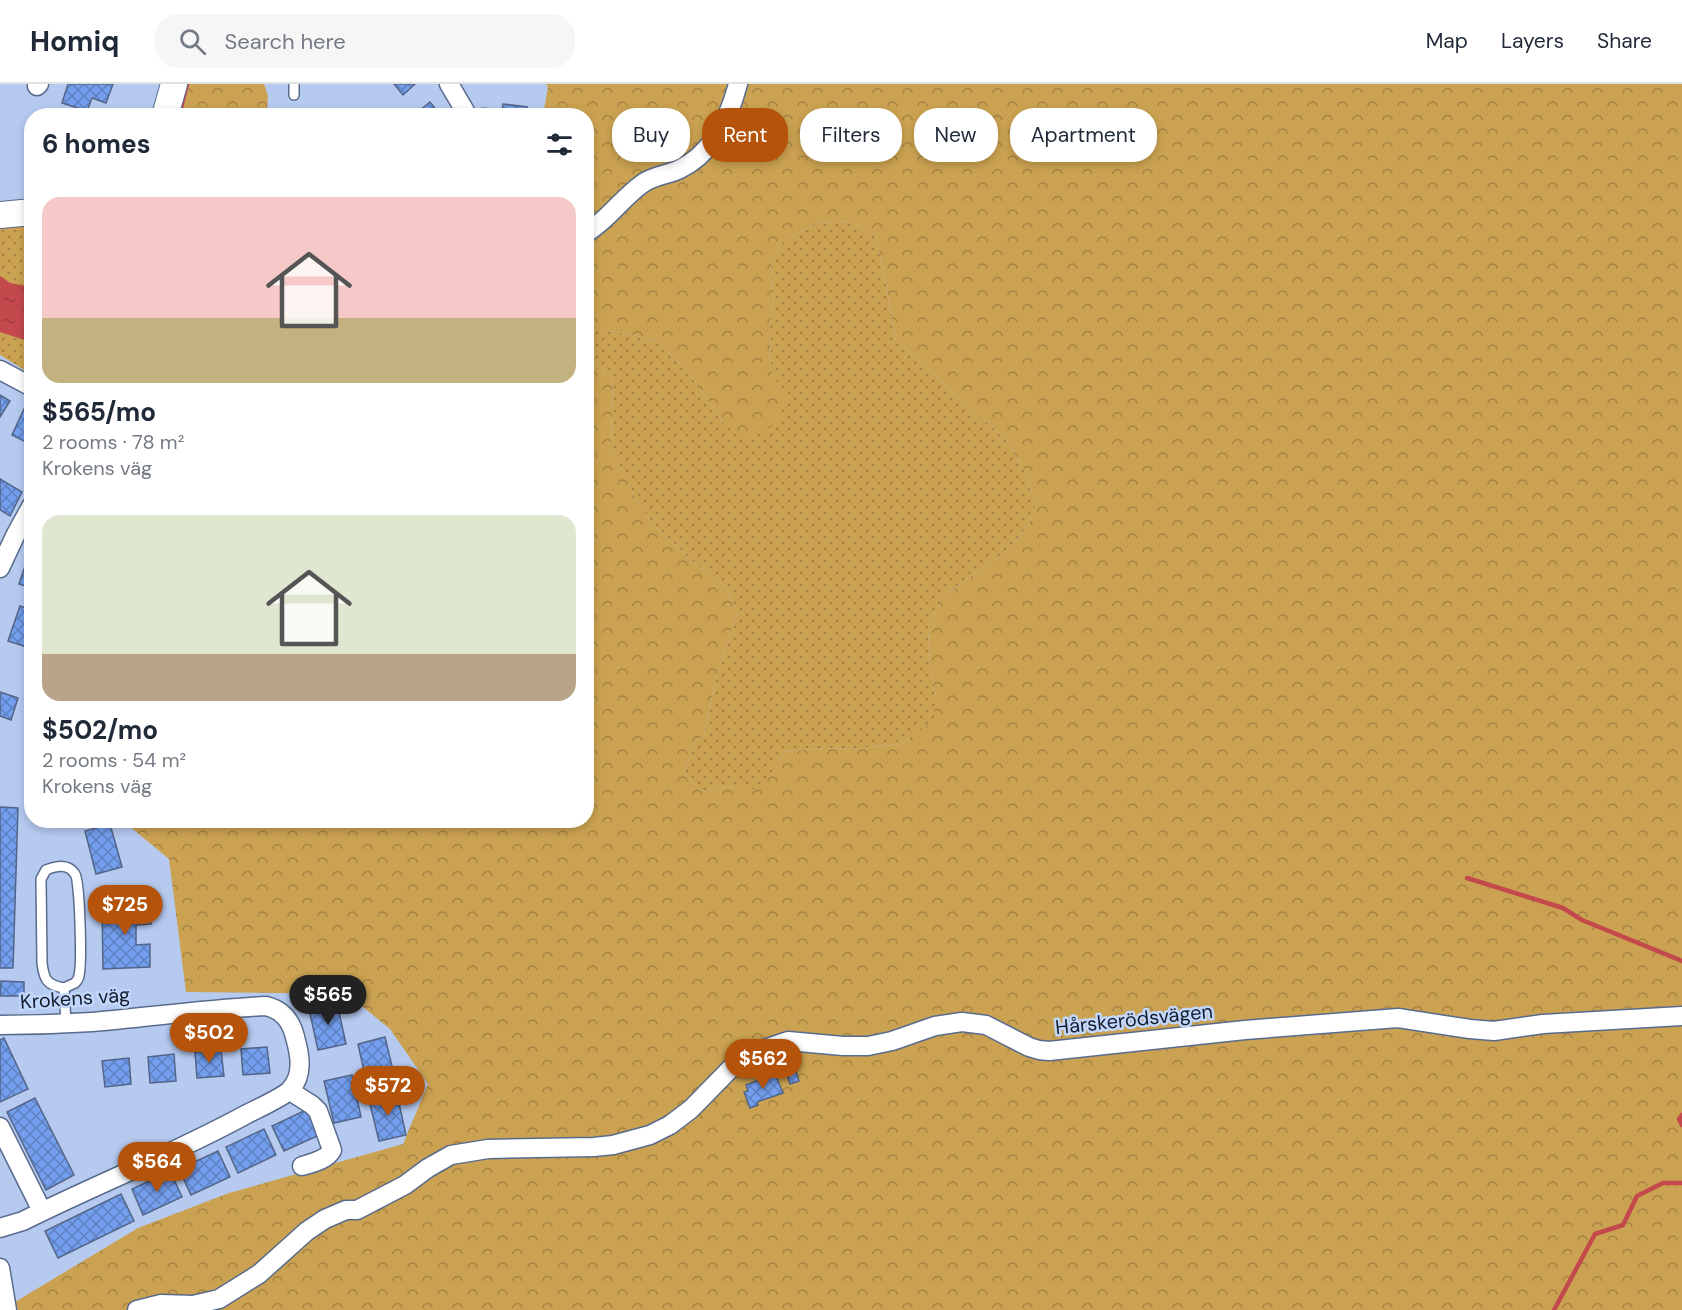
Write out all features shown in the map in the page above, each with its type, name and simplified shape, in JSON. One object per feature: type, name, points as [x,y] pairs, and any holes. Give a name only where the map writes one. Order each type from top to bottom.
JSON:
[{"type":"street","points":[[167,108],[174,84]]},
{"type":"street","points":[[449,84],[463,108]]},
{"type":"street","points":[[594,227],[646,180],[674,171],[702,156],[716,138],[738,84]]},
{"type":"street","points":[[0,215],[24,213]]},
{"type":"street","points":[[0,370],[24,383]]},
{"type":"street","points":[[0,568],[8,530],[24,513]]},
{"type":"street","name":"Krokens väg","points":[[0,1025],[66,1023],[237,1007],[277,1008],[284,1014],[293,1030],[301,1062],[298,1078],[290,1091]]},
{"type":"street","name":"Hårskerödsvägen","points":[[137,1310],[161,1304],[193,1305],[219,1299],[259,1274],[325,1218],[346,1210],[357,1210],[405,1185],[451,1155],[488,1149],[594,1147],[613,1145],[650,1135],[670,1125],[691,1108],[738,1062],[759,1051],[788,1041],[868,1046],[892,1041],[935,1026],[962,1022],[986,1025],[1029,1047],[1049,1051],[1245,1030],[1398,1018],[1494,1031],[1543,1024],[1682,1016]]},
{"type":"street","points":[[0,1228],[23,1221],[211,1134],[290,1091],[318,1111],[332,1150],[326,1157],[302,1167]]},
{"type":"street","points":[[0,1127],[42,1211]]},
{"type":"street","points":[[0,1268],[8,1310]]},
{"type":"lane","points":[[294,84],[294,95]]},
{"type":"lane","points":[[57,866],[70,868],[77,876],[80,920],[79,975],[75,984],[64,988],[55,986],[46,980],[42,963],[42,879],[46,870],[57,866]]},
{"type":"lane","points":[[64,988],[66,1023]]},
{"type":"green space","points":[[189,84],[264,84],[268,96],[267,108],[183,108]]},
{"type":"green space","points":[[546,84],[1682,84],[1682,1310],[18,1310],[15,1302],[138,1228],[229,1193],[403,1144],[428,1084],[390,1029],[347,994],[186,992],[169,859],[131,828],[594,828],[594,364],[613,377],[611,447],[637,502],[654,525],[698,566],[726,587],[737,614],[715,682],[704,735],[694,745],[684,772],[700,791],[726,787],[758,789],[784,752],[901,744],[934,719],[935,699],[928,629],[943,596],[1007,551],[1029,524],[1036,505],[1025,471],[1006,440],[895,339],[876,237],[851,221],[817,223],[781,243],[771,266],[774,303],[770,324],[771,371],[786,398],[778,423],[748,439],[724,424],[689,373],[658,342],[633,335],[594,330],[594,108],[544,108],[548,87]]},
{"type":"green space","points":[[851,221],[876,237],[895,339],[1006,440],[1025,471],[1036,505],[1029,524],[1007,551],[943,596],[928,629],[935,719],[901,744],[784,752],[770,776],[758,790],[726,787],[700,791],[684,772],[694,745],[704,735],[715,682],[737,614],[726,587],[698,566],[654,525],[637,502],[611,447],[613,377],[594,364],[594,330],[633,335],[658,342],[689,373],[724,424],[785,398],[771,371],[770,324],[774,303],[771,266],[781,243],[817,223]]},
{"type":"green space","points":[[24,223],[24,370],[0,355],[0,225]]},
{"type":"water","points":[[0,276],[10,283],[24,286],[24,340],[0,332]]},
{"type":"building","points":[[68,84],[113,84],[106,103],[92,98],[88,108],[78,108],[62,103]]},
{"type":"building","points":[[394,84],[415,84],[403,95]]},
{"type":"building","points":[[430,102],[435,108],[423,108]]},
{"type":"building","points":[[503,104],[527,107],[527,108],[502,108]]},
{"type":"building","points":[[0,395],[10,401],[0,417]]},
{"type":"building","points":[[24,409],[24,441],[12,435]]},
{"type":"building","points":[[0,479],[22,492],[10,516],[0,510]]},
{"type":"building","points":[[24,569],[24,586],[19,584]]},
{"type":"building","points":[[20,606],[24,607],[24,646],[8,641]]},
{"type":"building","points":[[0,692],[18,698],[11,720],[0,716]]},
{"type":"building","points":[[0,807],[18,808],[13,968],[0,968]]},
{"type":"building","points":[[111,828],[122,867],[96,874],[85,831]]},
{"type":"building","points":[[151,903],[151,924],[136,925],[136,945],[150,944],[150,967],[103,969],[102,904]]},
{"type":"building","points":[[1,981],[24,982],[24,996],[0,996]]},
{"type":"building","points":[[337,1003],[346,1044],[318,1050],[309,1009]]},
{"type":"building","points":[[385,1037],[395,1079],[367,1085],[358,1044]]},
{"type":"building","points":[[4,1038],[28,1089],[0,1102],[0,1040]]},
{"type":"building","points":[[267,1047],[270,1073],[243,1075],[241,1049]]},
{"type":"building","points":[[221,1050],[224,1076],[197,1078],[195,1052]]},
{"type":"building","points":[[174,1054],[176,1081],[150,1083],[148,1057]]},
{"type":"building","points":[[129,1058],[131,1084],[105,1087],[102,1061]]},
{"type":"building","points":[[795,1069],[799,1081],[790,1084],[786,1072]]},
{"type":"building","points":[[775,1074],[783,1093],[757,1102],[758,1105],[750,1108],[744,1092],[748,1091],[746,1085]]},
{"type":"building","points":[[352,1075],[361,1117],[334,1123],[324,1081]]},
{"type":"building","points":[[397,1094],[406,1135],[379,1141],[369,1100]]},
{"type":"building","points":[[35,1098],[74,1175],[46,1190],[7,1112]]},
{"type":"building","points":[[310,1108],[322,1134],[284,1151],[272,1126]]},
{"type":"building","points":[[264,1129],[276,1155],[238,1173],[226,1147]]},
{"type":"building","points":[[218,1151],[230,1177],[191,1195],[179,1169]]},
{"type":"building","points":[[170,1171],[182,1197],[143,1215],[132,1189]]},
{"type":"building","points":[[121,1194],[134,1221],[58,1258],[45,1231]]},
{"type":"waterway","points":[[181,108],[187,84]]},
{"type":"waterway","points":[[1467,878],[1563,908],[1582,920],[1682,961]]},
{"type":"waterway","points":[[1682,1115],[1679,1119],[1682,1125]]},
{"type":"waterway","points":[[1554,1310],[1595,1234],[1623,1225],[1637,1196],[1663,1183],[1682,1183]]}]
